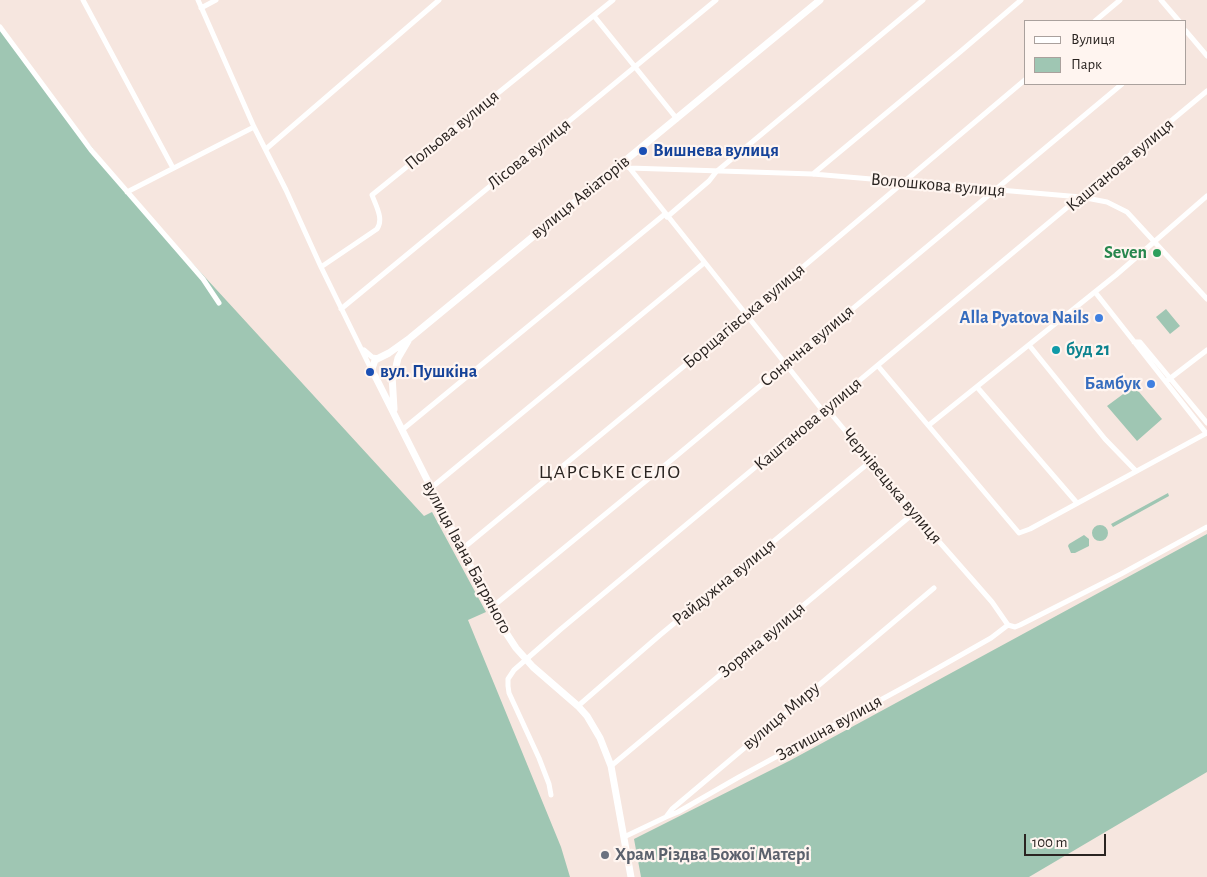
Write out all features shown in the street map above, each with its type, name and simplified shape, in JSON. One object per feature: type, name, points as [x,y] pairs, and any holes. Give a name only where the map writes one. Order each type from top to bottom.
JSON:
[{"type":"main road","name":"вулиця Авіаторів","points":[[381,357],[410,338],[820,0]]},
{"type":"main road","name":"вулиця Авіаторів","points":[[393,373],[398,358],[410,338]]},
{"type":"main road","points":[[381,357],[392,361],[393,373],[384,380],[374,375],[372,364],[381,357]]},
{"type":"main road","name":"вулиця Івана Багряного","points":[[393,373],[394,415]]},
{"type":"main road","name":"вулиця Івана Багряного","points":[[374,375],[461,550],[506,634],[526,659],[578,706],[587,716],[600,738],[611,766],[631,877]]},
{"type":"street","points":[[83,0],[173,168]]},
{"type":"street","name":"вулиця Івана Багряного","points":[[198,0],[254,127],[374,375]]},
{"type":"street","points":[[201,8],[216,0]]},
{"type":"street","points":[[266,149],[439,0]]},
{"type":"street","name":"Польова вулиця","points":[[321,267],[377,229],[380,225],[381,219],[372,195],[613,0]]},
{"type":"street","name":"Лісова вулиця","points":[[341,309],[636,68],[716,0]]},
{"type":"street","points":[[402,430],[709,181],[716,172],[923,0]]},
{"type":"street","points":[[813,174],[1020,0]]},
{"type":"street","points":[[1096,20],[1120,0]]},
{"type":"street","points":[[1162,0],[1178,20]]},
{"type":"street","points":[[594,16],[676,119]]},
{"type":"street","points":[[0,26],[91,150],[204,280],[219,303]]},
{"type":"street","points":[[1187,32],[1207,56]]},
{"type":"street","name":"Борщагівська вулиця","points":[[461,550],[746,315],[1024,81]]},
{"type":"street","name":"Сонячна вулиця","points":[[491,608],[1121,85]]},
{"type":"street","name":"Каштанова вулиця","points":[[551,795],[549,784],[509,692],[508,680],[514,670],[1207,91]]},
{"type":"street","points":[[127,192],[254,127]]},
{"type":"street","name":"Чернівецька вулиця","points":[[624,161],[823,411],[832,415],[914,514],[992,602],[1008,625]]},
{"type":"street","name":"Волошкова вулиця","points":[[629,168],[813,174],[1081,198],[1107,202],[1134,217],[1207,299]]},
{"type":"street","points":[[929,425],[1156,242],[1207,196]]},
{"type":"street","points":[[431,488],[704,263]]},
{"type":"street","points":[[878,366],[1019,533],[1207,433],[1140,342],[1134,342],[1094,292]]},
{"type":"street","points":[[1029,345],[1105,439],[1136,471]]},
{"type":"street","points":[[360,346],[372,357],[381,357]]},
{"type":"street","points":[[1168,380],[1207,350]]},
{"type":"street","points":[[1168,380],[1207,423]]},
{"type":"street","points":[[977,387],[1077,503]]},
{"type":"street","name":"Райдужна вулиця","points":[[578,706],[660,635],[871,461]]},
{"type":"street","name":"Зоряна вулиця","points":[[611,766],[914,514]]},
{"type":"street","points":[[1008,625],[1014,627],[1020,625],[1121,574],[1207,527]]},
{"type":"street","name":"вулиця Миру","points":[[624,837],[666,817],[672,809],[934,588]]},
{"type":"street","name":"Затишна вулиця","points":[[666,817],[992,638],[1008,625]]},
{"type":"green space","points":[[0,27],[127,192],[424,516],[432,512],[486,612],[468,620],[561,847],[570,877],[0,877]]},
{"type":"green space","points":[[1166,309],[1180,326],[1170,334],[1156,317]]},
{"type":"green space","points":[[1134,386],[1162,419],[1137,441],[1107,406]]},
{"type":"green space","points":[[1168,493],[1169,496],[1113,527],[1111,524]]},
{"type":"green space","points":[[1100,525],[1108,533],[1100,541],[1092,533]]},
{"type":"green space","points":[[1207,534],[1207,772],[1029,877],[641,877],[634,839],[791,760]]},
{"type":"green space","points":[[1084,535],[1089,539],[1089,546],[1071,553],[1069,544]]},
{"type":"place","name":"Вишнева вулиця","points":[[643,151]]},
{"type":"place","name":"Seven","points":[[1157,253]]},
{"type":"place","name":"Alla Pyatova Nails","points":[[1099,318]]},
{"type":"place","name":"буд 21","points":[[1056,350]]},
{"type":"place","name":"вул. Пушкіна","points":[[370,372]]},
{"type":"place","name":"Бамбук","points":[[1151,384]]},
{"type":"place","name":"Храм Різдва Божої Матері","points":[[605,855]]},
{"type":"district","name":"ЦАРСЬКЕ СЕЛО","points":[[610,472]]}]
